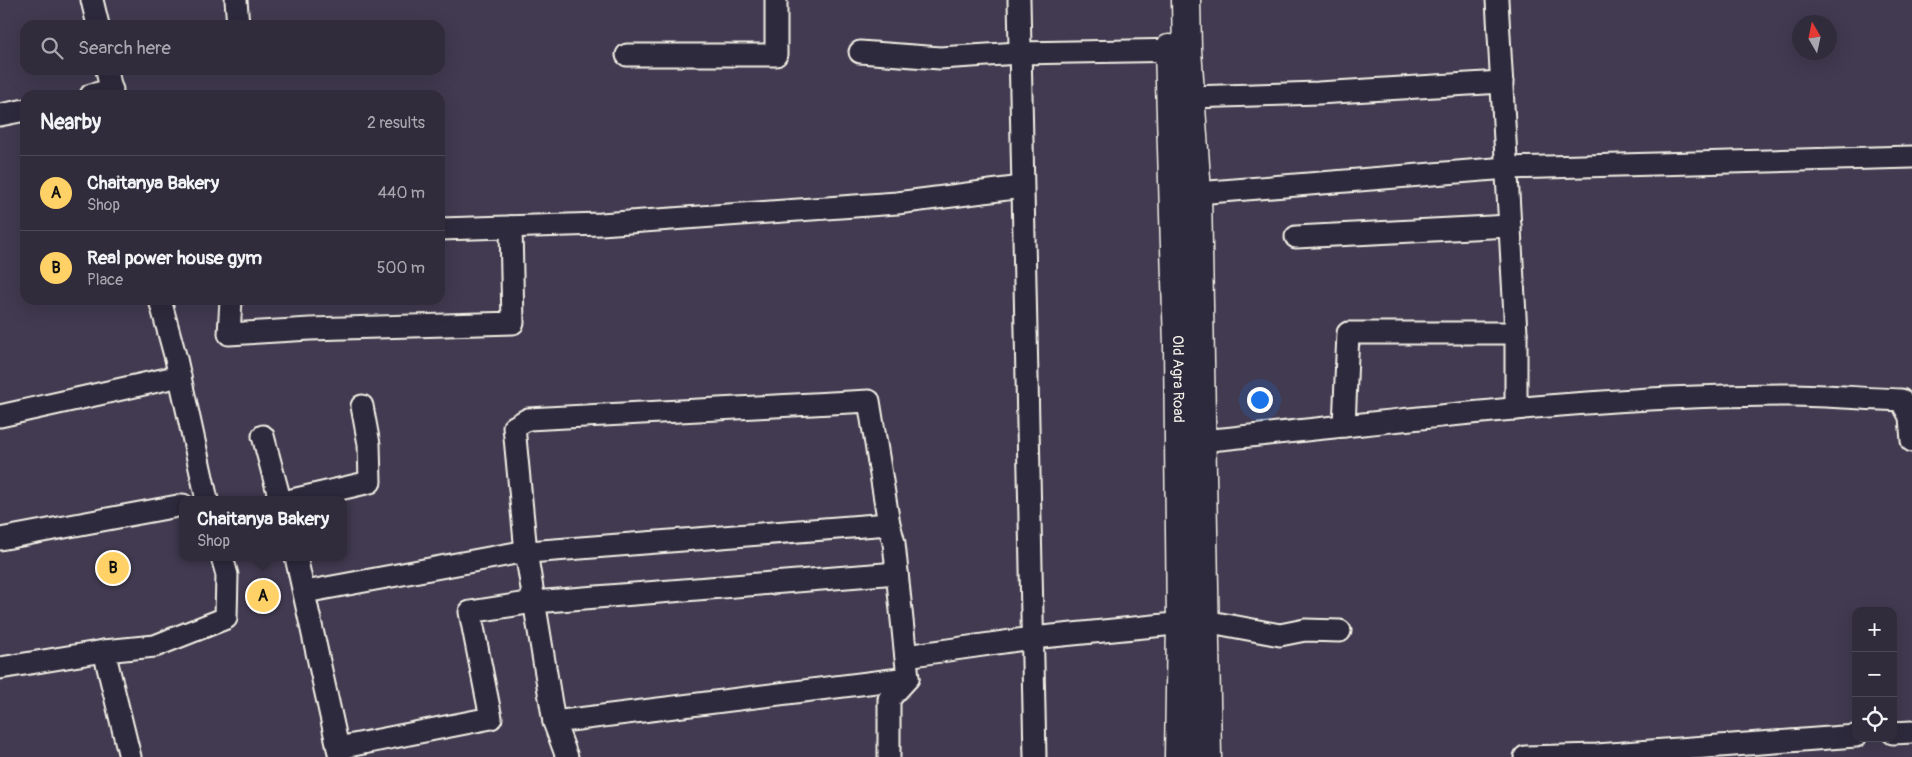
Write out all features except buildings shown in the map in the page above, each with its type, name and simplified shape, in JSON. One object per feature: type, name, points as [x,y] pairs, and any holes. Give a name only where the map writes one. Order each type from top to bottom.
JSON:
[{"type":"highway","name":"Old Agra Road","points":[[1168,0],[1178,50],[1178,345],[1193,622],[1179,757]]},
{"type":"highway","points":[[1186,0],[1178,50],[1190,97],[1198,193],[1202,441],[1193,622],[1207,757]]},
{"type":"street","points":[[92,0],[97,20]]},
{"type":"street","points":[[236,0],[238,20]]},
{"type":"street","points":[[627,55],[776,55],[776,0]]},
{"type":"street","points":[[1019,0],[1035,757]]},
{"type":"street","points":[[1497,0],[1516,333],[1516,409]]},
{"type":"street","points":[[860,52],[940,58],[1019,53],[1178,50]]},
{"type":"street","points":[[1190,97],[1318,93],[1502,82]]},
{"type":"street","points":[[0,115],[20,111]]},
{"type":"street","points":[[1198,193],[1507,168],[1912,157]]},
{"type":"street","points":[[445,229],[601,224],[897,203],[1022,188]]},
{"type":"street","points":[[1296,238],[1510,226]]},
{"type":"street","points":[[231,305],[229,334],[310,329],[513,323],[511,227]]},
{"type":"street","points":[[161,305],[180,376],[206,496]]},
{"type":"street","points":[[1344,426],[1348,333],[1516,333]]},
{"type":"street","points":[[0,416],[180,376]]},
{"type":"street","points":[[1202,441],[1516,409],[1636,400],[1792,395],[1901,400],[1910,417],[1912,441]]},
{"type":"street","points":[[568,757],[554,722],[534,602],[526,552],[514,427],[528,419],[870,401],[898,573],[908,678],[889,698],[889,757]]},
{"type":"street","points":[[309,496],[370,482],[369,444],[362,406]]},
{"type":"street","points":[[263,436],[279,496]]},
{"type":"street","points":[[0,539],[179,506]]},
{"type":"street","points":[[305,592],[526,552],[889,524]]},
{"type":"street","points":[[0,668],[104,651],[155,646],[226,618],[227,576],[223,561]]},
{"type":"street","points":[[297,561],[339,752],[491,718],[470,612],[534,602],[898,573]]},
{"type":"street","points":[[906,656],[1032,638],[1193,622],[1280,635],[1305,630],[1340,631]]},
{"type":"street","points":[[104,651],[130,757]]},
{"type":"street","points":[[554,722],[908,678]]},
{"type":"street","points":[[1897,733],[1912,732]]},
{"type":"street","points":[[1525,757],[1630,755],[1852,736]]},
{"type":"place","name":"Real power house gym","points":[[113,568]]},
{"type":"place","name":"Chaitanya Bakery","points":[[263,596]]}]
